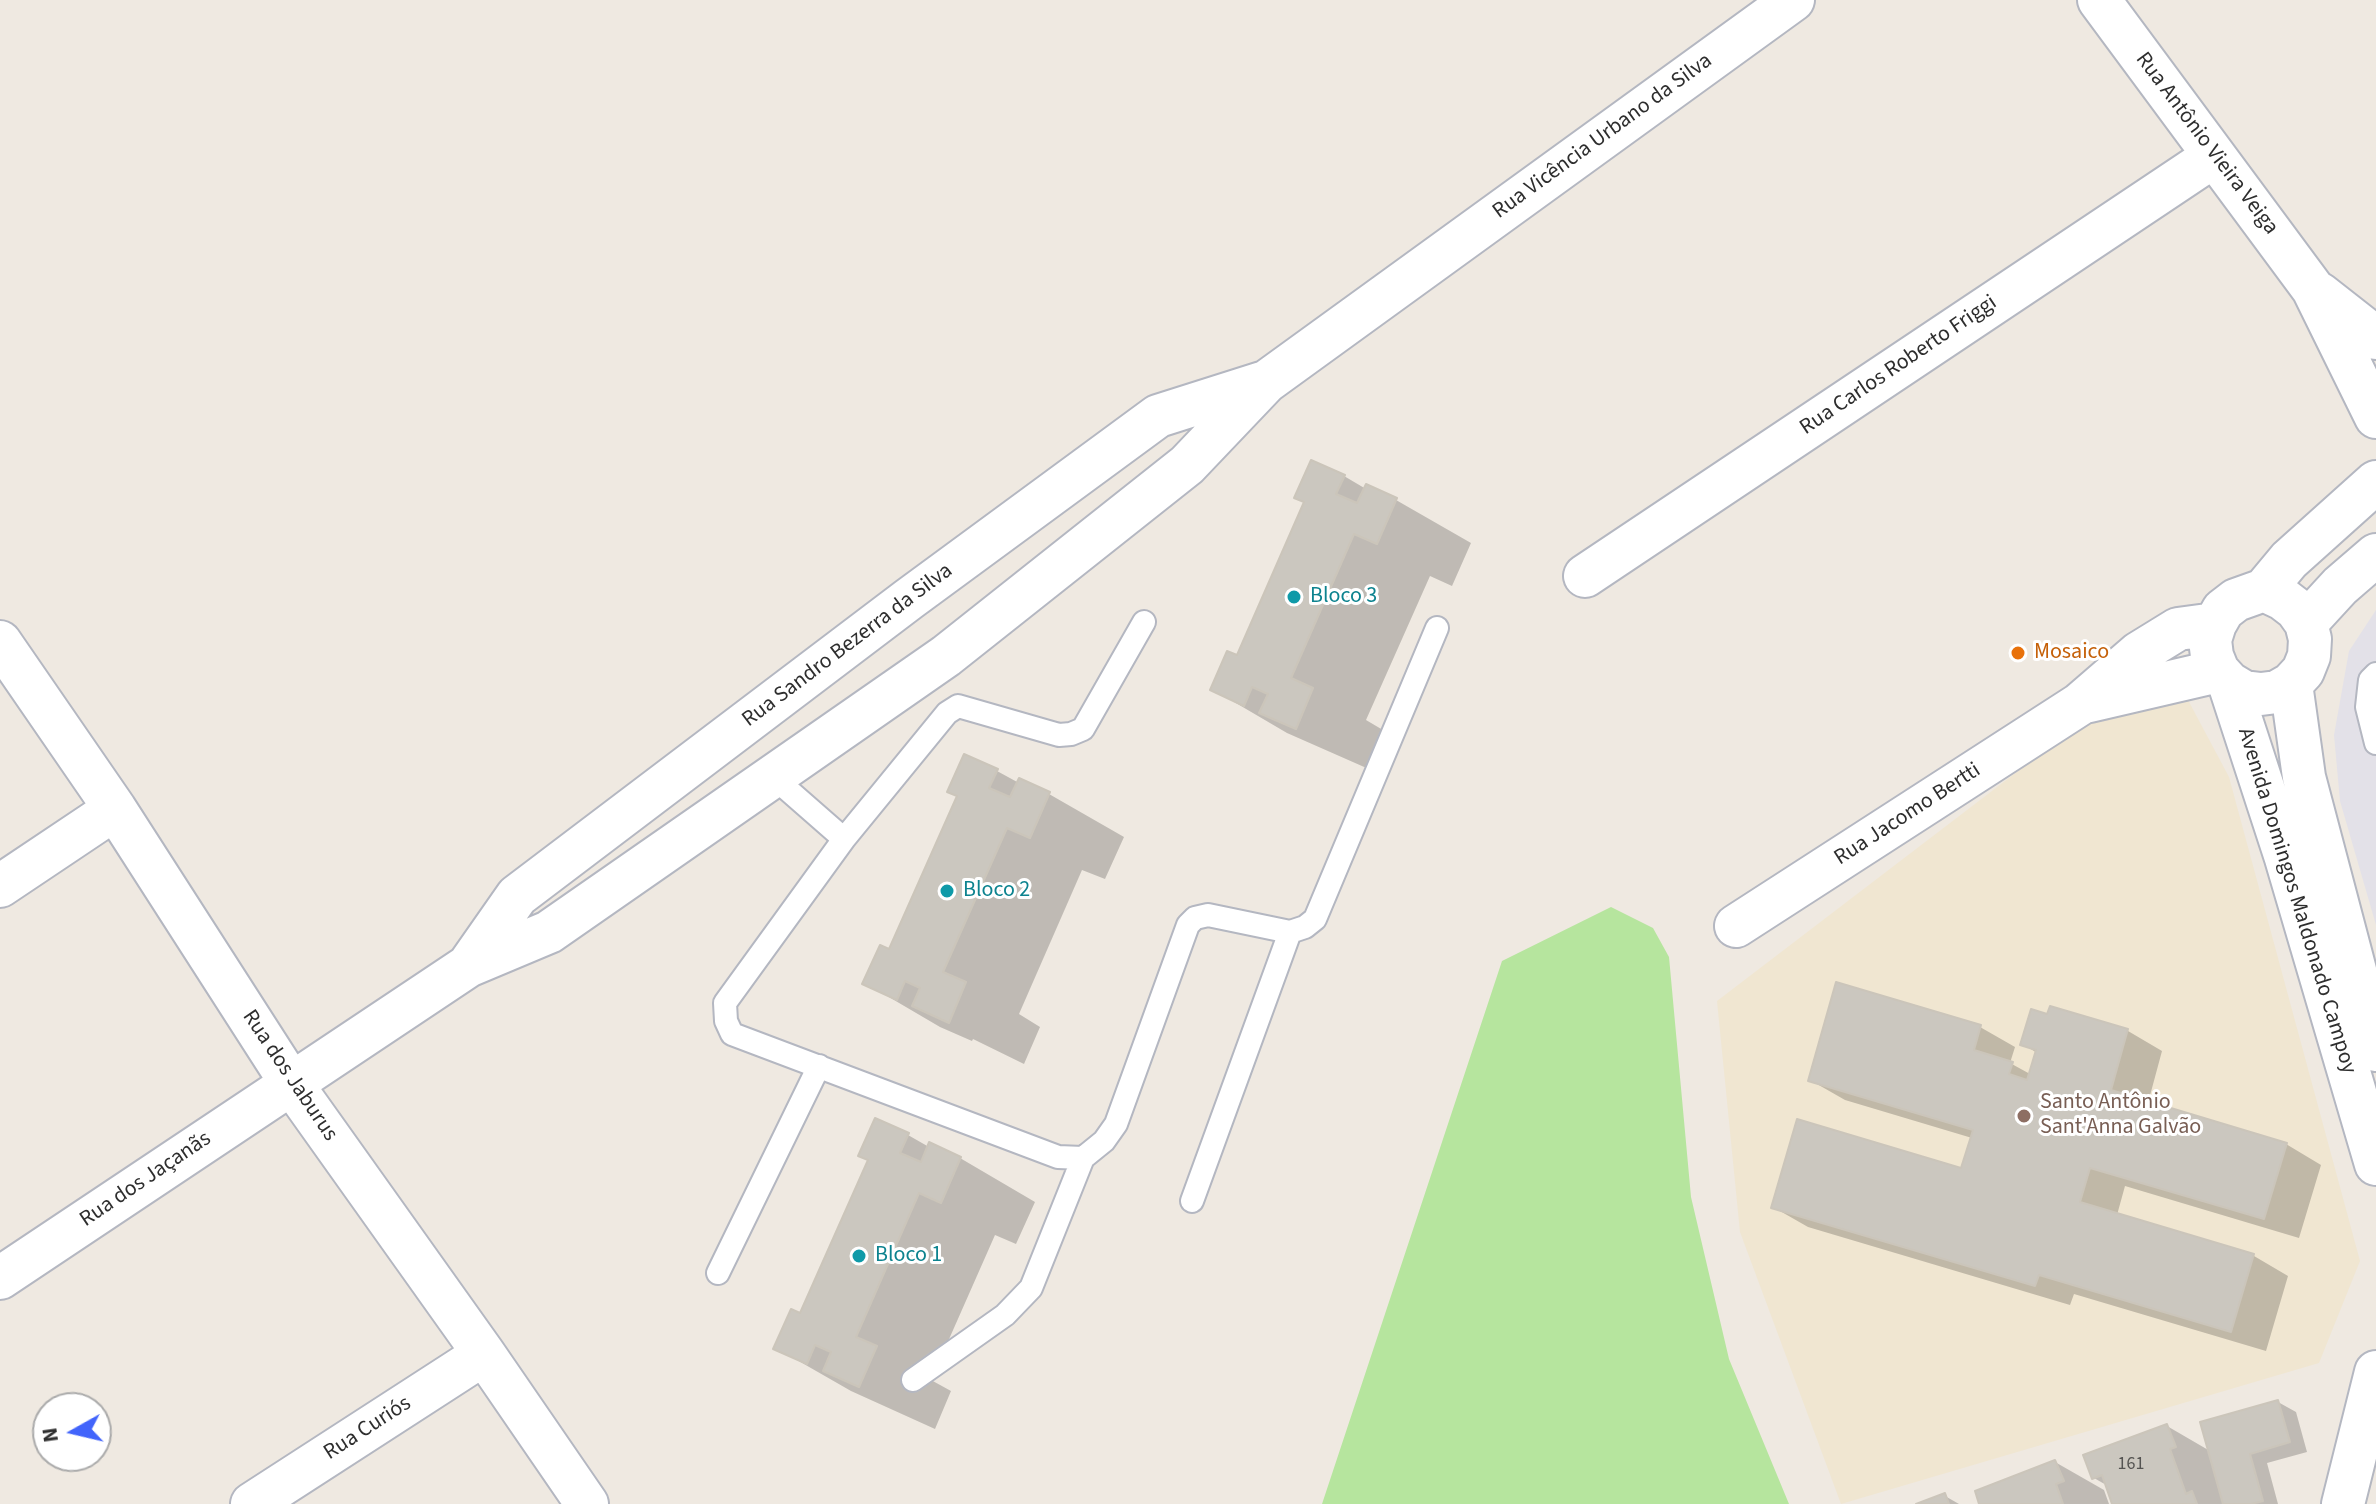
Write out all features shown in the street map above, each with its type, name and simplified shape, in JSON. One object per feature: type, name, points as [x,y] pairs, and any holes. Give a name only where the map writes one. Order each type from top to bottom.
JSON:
[{"type":"street","name":"Rua Vicência Urbano da Silva","points":[[1412,274],[1793,0]]},
{"type":"street","name":"Rua Antônio Vieira Veiga","points":[[2099,0],[2313,289],[2376,417]]},
{"type":"street","name":"Rua Carlos Roberto Friggi","points":[[1585,576],[2214,156]]},
{"type":"street","name":"Rua Sandro Bezerra da Silva","points":[[291,1083],[468,966],[549,932],[946,656],[1187,465],[1266,382],[1412,274]]},
{"type":"street","name":"Rua Antônio Vieira Veiga","points":[[2313,289],[2376,338]]},
{"type":"street","name":"Rua Sandro Bezerra da Silva","points":[[468,966],[517,896],[1158,416],[1266,382]]},
{"type":"street","points":[[2264,590],[2296,609],[2306,623],[2310,639],[2309,656],[2303,671],[2291,684],[2277,692],[2261,694],[2244,692],[2223,677],[2212,656],[2210,640],[2215,624],[2223,610],[2236,600],[2264,590],[2289,560],[2376,482]]},
{"type":"street","points":[[1024,515],[1042,518],[1053,528],[1062,542],[1061,565]]},
{"type":"street","points":[[2306,623],[2340,586],[2376,555]]},
{"type":"street","name":"Rua Jacomo Bertti","points":[[1736,926],[2080,704],[2139,653],[2178,629],[2215,624]]},
{"type":"street","name":"Rua dos Jaburus","points":[[0,642],[115,809],[291,1083],[587,1504]]},
{"type":"street","name":"Rua Jacomo Bertti","points":[[2080,704],[2131,690],[2223,677]]},
{"type":"street","name":"Avenida Domingos Maldonado Campoy","points":[[2223,677],[2286,858],[2376,1164]]},
{"type":"street","name":"Avenida Domingos Maldonado Campoy","points":[[2291,684],[2304,777],[2376,1050]]},
{"type":"street","points":[[649,796],[646,818],[653,834],[663,840],[678,842]]},
{"type":"street","points":[[0,886],[115,809]]},
{"type":"street","name":"Rua dos Jaçanãs","points":[[0,1278],[291,1083]]},
{"type":"street","name":"Rua Curiós","points":[[252,1504],[484,1354]]},
{"type":"street","points":[[2343,1504],[2376,1372]]},
{"type":"lane","points":[[1083,1158],[1058,1157],[732,1034],[726,1021],[725,1003],[844,839],[939,721],[958,706],[1059,735],[1083,729],[1144,622]]},
{"type":"lane","points":[[913,1380],[1005,1315],[1031,1288],[1083,1158],[1104,1141],[1116,1124],[1188,925],[1195,918],[1208,915],[1290,932],[1305,927],[1315,919],[1437,628]]},
{"type":"lane","points":[[2376,674],[2370,680],[2367,707],[2376,743]]},
{"type":"lane","points":[[772,776],[844,839]]},
{"type":"lane","points":[[1192,1201],[1290,932]]},
{"type":"lane","points":[[718,1273],[819,1066]]},
{"type":"shaded area","points":[[2376,610],[2376,925],[2340,801],[2334,735],[2349,651]]},
{"type":"shaded area","name":"Santo Antônio Sant'Anna Galvão","points":[[2188,700],[2229,777],[2360,1261],[2319,1363],[1841,1504],[1740,1232],[1717,1001],[2094,713]]},
{"type":"green space","points":[[1611,907],[1653,928],[1669,957],[1691,1197],[1729,1359],[1789,1504],[1322,1504],[1502,961]]},
{"type":"building","name":"Bloco 3","points":[[1311,460],[1345,475],[1336,494],[1357,503],[1366,484],[1397,498],[1377,544],[1354,534],[1291,678],[1313,688],[1296,729],[1259,713],[1268,694],[1252,687],[1244,706],[1210,690],[1227,651],[1237,655],[1304,502],[1294,498]]},
{"type":"building","name":"Bloco 2","points":[[964,754],[998,769],[989,788],[1010,797],[1019,778],[1050,792],[1030,838],[1007,828],[943,972],[966,982],[949,1023],[912,1006],[920,988],[905,981],[897,1000],[862,984],[880,945],[889,949],[957,796],[947,792]]},
{"type":"building","points":[[1836,982],[1981,1025],[1974,1050],[2013,1062],[2009,1074],[2027,1080],[2036,1050],[2020,1045],[2031,1009],[2047,1014],[2050,1006],[2128,1029],[2111,1090],[2287,1143],[2264,1219],[2090,1168],[2080,1202],[2254,1254],[2231,1332],[2039,1275],[2035,1286],[1771,1208],[1797,1119],[1961,1168],[1973,1130],[1808,1081]]},
{"type":"building","name":"Bloco 1","points":[[875,1118],[909,1133],[900,1153],[921,1162],[929,1142],[961,1157],[941,1203],[919,1193],[856,1337],[877,1346],[859,1387],[823,1371],[831,1352],[815,1345],[807,1364],[773,1349],[791,1309],[800,1313],[868,1160],[858,1156]]},
{"type":"building","points":[[2278,1400],[2290,1442],[2250,1454],[2263,1501],[2223,1504],[2200,1422]]},
{"type":"building","points":[[2167,1424],[2176,1447],[2170,1449],[2186,1494],[2192,1491],[2197,1504],[2112,1504],[2102,1475],[2092,1479],[2083,1455]]},
{"type":"building","points":[[2055,1460],[2064,1481],[2056,1484],[2063,1504],[1979,1504],[1975,1491]]},
{"type":"building","points":[[1945,1493],[1949,1504],[1916,1504]]},
{"type":"place","name":"Bloco 3","points":[[1294,597]]},
{"type":"place","name":"Mosaico","points":[[2018,653]]},
{"type":"place","name":"Bloco 2","points":[[947,891]]},
{"type":"place","name":"Santo Antônio Sant'Anna Galvão","points":[[2024,1116]]},
{"type":"place","name":"Bloco 1","points":[[859,1256]]}]
